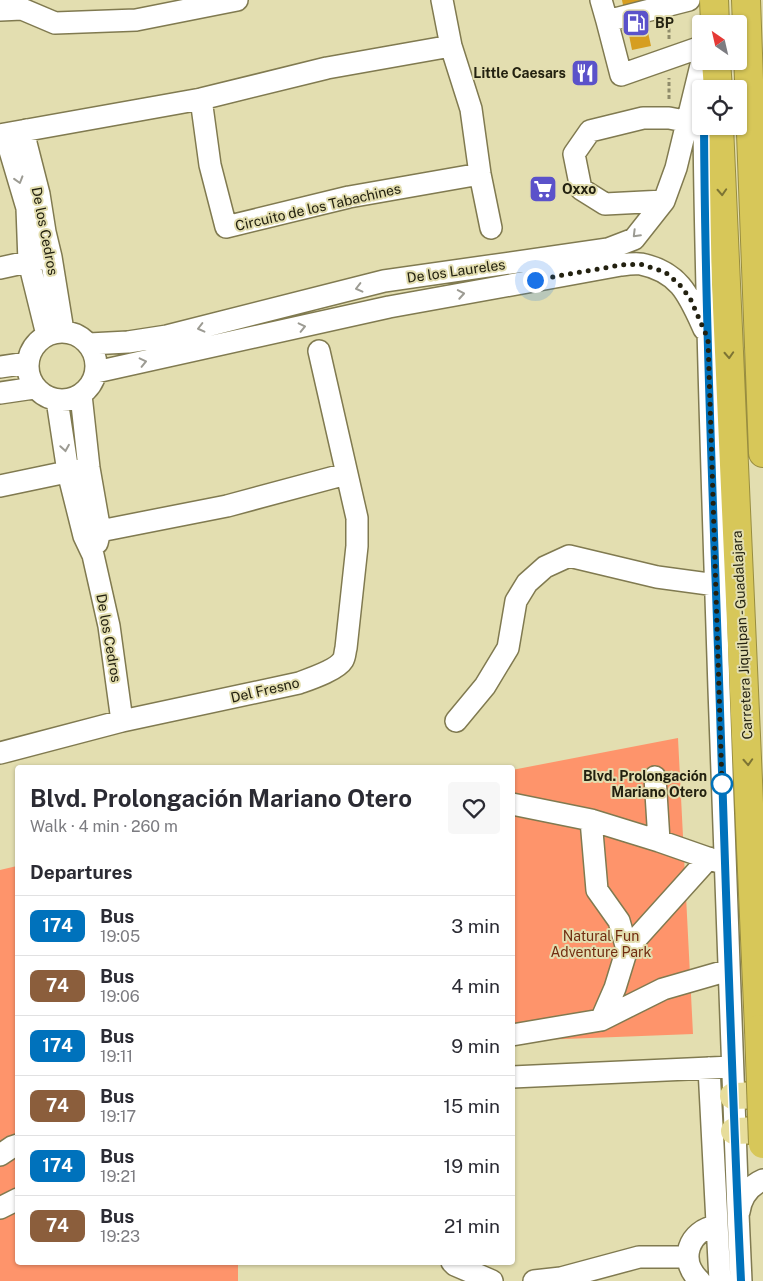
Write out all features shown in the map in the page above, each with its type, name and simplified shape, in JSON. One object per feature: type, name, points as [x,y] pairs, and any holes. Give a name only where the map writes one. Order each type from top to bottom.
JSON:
[{"type":"highway","points":[[714,0],[715,15]]},
{"type":"highway","points":[[746,0],[763,453]]},
{"type":"highway","name":"Carretera Jiquilpan - Guadalajara","points":[[719,135],[761,1039],[763,1144]]},
{"type":"main road","points":[[733,1096],[763,1095]]},
{"type":"main road","points":[[734,1131],[763,1130]]},
{"type":"street","points":[[0,10],[38,8],[55,22],[136,20],[237,0]]},
{"type":"street","points":[[442,0],[451,46],[471,108],[480,174],[491,228]]},
{"type":"street","points":[[601,0],[621,75],[692,50]]},
{"type":"street","points":[[606,21],[689,0]]},
{"type":"street","points":[[710,15],[714,0]]},
{"type":"street","points":[[2,134],[201,99],[327,68],[451,46]]},
{"type":"street","name":"Circuito de los Tabachines","points":[[201,99],[210,165],[226,228],[349,197],[480,174]]},
{"type":"street","points":[[664,201],[605,204],[581,189],[574,154],[590,131],[643,118],[669,118],[692,123]]},
{"type":"street","name":"De los Cedros","points":[[26,130],[26,143],[39,194],[51,257],[55,333]]},
{"type":"street","name":"De los Cedros","points":[[2,134],[27,208],[29,262],[55,333]]},
{"type":"street","name":"De los Laureles","points":[[96,372],[389,307],[517,284],[619,255],[664,201],[676,168],[692,134]]},
{"type":"street","points":[[698,135],[708,339],[716,585],[717,861],[729,970],[741,1281]]},
{"type":"street","name":"De los Laureles","points":[[89,344],[128,342],[167,336],[384,282],[608,250],[640,264],[665,272],[679,284],[690,298],[708,339]]},
{"type":"street","points":[[0,268],[51,257]]},
{"type":"street","points":[[514,263],[517,284]]},
{"type":"street","points":[[384,282],[389,307]]},
{"type":"street","points":[[55,333],[77,335],[89,344],[95,356],[96,372],[90,385],[81,395],[68,400],[57,400],[44,396],[34,388],[27,372],[27,364],[29,355],[36,343],[55,333]]},
{"type":"street","name":"Del Fresno","points":[[0,753],[122,721],[299,682],[316,677],[343,660],[346,648],[357,546],[357,518],[319,350]]},
{"type":"street","points":[[0,367],[27,364]]},
{"type":"street","points":[[0,393],[34,388]]},
{"type":"street","name":"De los Cedros","points":[[81,395],[89,468],[93,555],[109,626],[122,721]]},
{"type":"street","points":[[57,400],[68,472],[92,533],[227,506],[346,474]]},
{"type":"street","points":[[0,486],[89,468]]},
{"type":"street","points":[[456,721],[485,686],[508,648],[516,601],[527,583],[545,566],[569,556],[657,577],[716,585]]},
{"type":"street","points":[[655,777],[659,841]]},
{"type":"street","points":[[515,805],[591,820],[717,861]]},
{"type":"street","points":[[591,820],[597,890],[619,920],[627,949]]},
{"type":"street","points":[[601,1020],[615,988],[627,949],[717,861]]},
{"type":"street","points":[[515,1034],[601,1020],[663,989],[729,970]]},
{"type":"street","points":[[730,1013],[733,1025],[740,1036],[750,1044],[761,1039]]},
{"type":"street","points":[[515,1077],[732,1067]]},
{"type":"street","points":[[709,1068],[720,1281]]},
{"type":"street","points":[[0,1155],[15,1146]]},
{"type":"street","points":[[738,1217],[740,1203],[747,1192],[756,1183],[763,1180]]},
{"type":"street","points":[[0,1208],[15,1200]]},
{"type":"street","points":[[700,1281],[694,1276],[689,1267],[689,1248],[701,1232],[710,1227],[717,1226]]},
{"type":"street","points":[[534,1281],[561,1278],[639,1257],[688,1257]]},
{"type":"street","points":[[455,1265],[492,1281]]},
{"type":"green space","name":"Natural Fun Adventure Park","points":[[678,738],[693,1034],[515,1041],[515,769]]},
{"type":"green space","points":[[15,866],[15,1265],[238,1265],[238,1281],[0,1281],[0,870]]},
{"type":"building","name":"BP","points":[[622,0],[641,0],[651,46],[632,50]]},
{"type":"bus line","name":"174","points":[[704,135],[704,196],[716,585],[741,1281]]},
{"type":"place","name":"BP","points":[[636,23]]},
{"type":"place","name":"Little Caesars","points":[[585,73]]},
{"type":"place","name":"Oxxo","points":[[543,189]]},
{"type":"place","name":"Blvd. Prolongación Mariano Otero","points":[[722,784]]},
{"type":"route","points":[[535,280],[621,265],[640,264],[665,272],[679,284],[690,298],[708,339],[722,784]]}]
